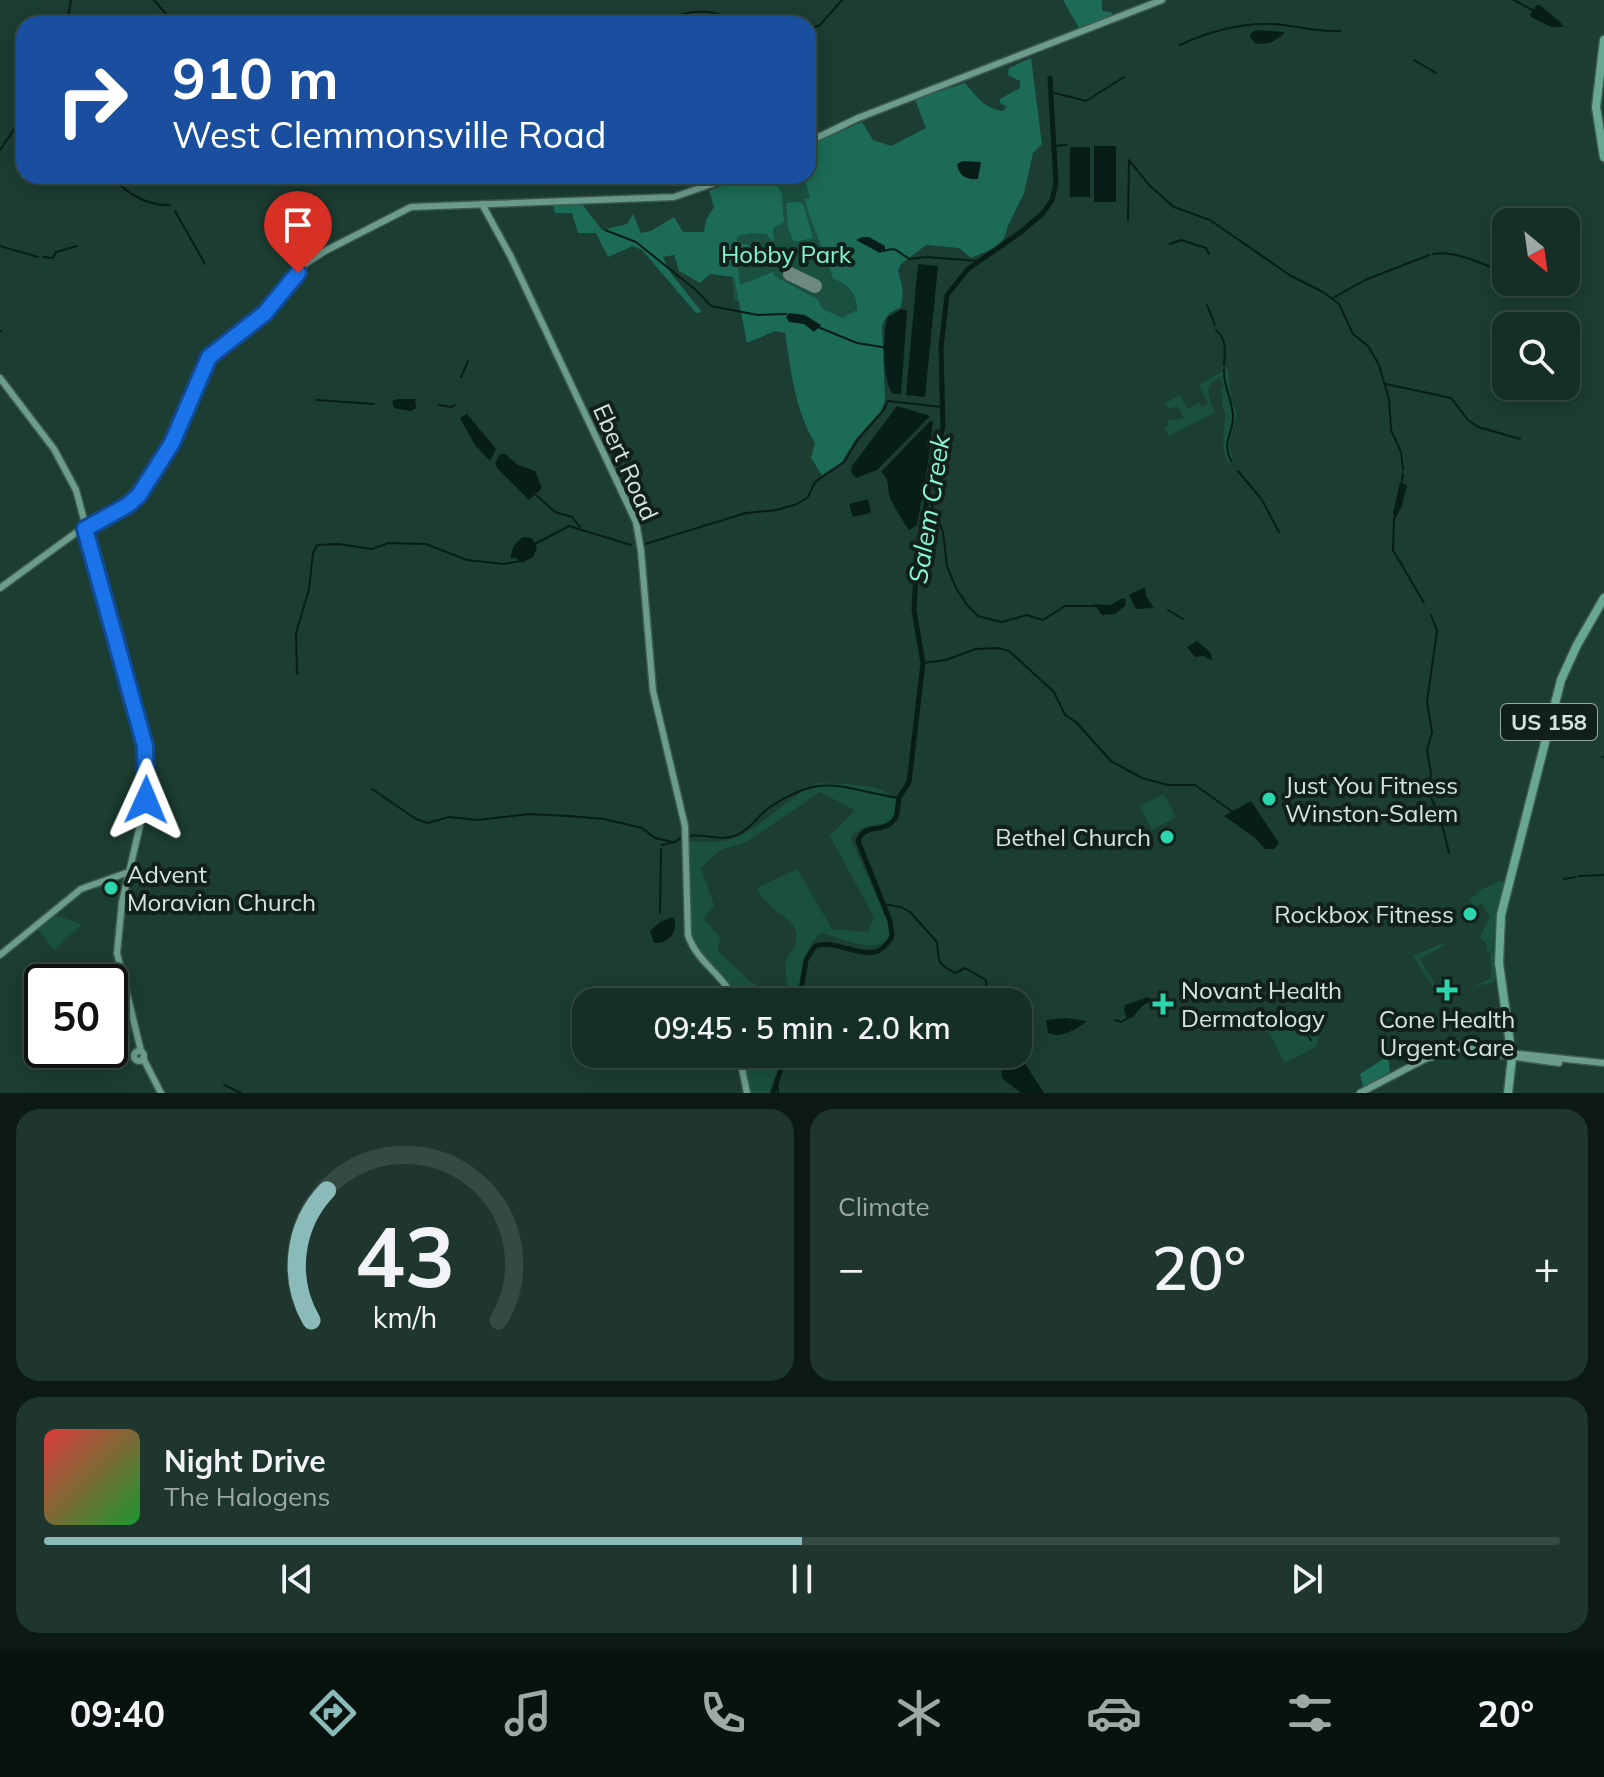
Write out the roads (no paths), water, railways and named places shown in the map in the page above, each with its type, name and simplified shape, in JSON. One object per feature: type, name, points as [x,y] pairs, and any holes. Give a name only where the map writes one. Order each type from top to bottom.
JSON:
[{"type":"main road","points":[[816,138],[858,118],[1162,0]]},
{"type":"main road","points":[[1604,40],[1596,107],[1604,157]]},
{"type":"main road","points":[[0,590],[139,495],[172,443],[209,357],[269,309],[308,262],[405,209],[418,206],[674,197],[712,184]]},
{"type":"main road","name":"Ebert Road","points":[[482,204],[511,257],[636,522],[641,544],[653,691],[683,816],[688,935],[694,951],[728,988]]},
{"type":"main road","points":[[0,378],[62,462],[76,490],[146,755],[145,804],[121,904],[117,953],[141,1055],[161,1093]]},
{"type":"main road","name":"US 158","points":[[1508,1093],[1511,1056],[1498,947],[1501,915],[1561,680],[1604,598]]},
{"type":"main road","points":[[0,955],[81,889],[129,872]]},
{"type":"main road","points":[[1360,1093],[1429,1057],[1460,1049],[1604,1065]]},
{"type":"main road","points":[[742,1068],[747,1093]]},
{"type":"water","points":[[1537,5],[1563,27],[1551,27],[1531,17]]},
{"type":"water","points":[[1257,30],[1284,34],[1270,43],[1256,44],[1250,37]]},
{"type":"water","points":[[1094,146],[1116,146],[1116,202],[1094,202]]},
{"type":"water","points":[[1070,147],[1090,147],[1090,197],[1070,197]]},
{"type":"water","points":[[963,161],[981,162],[978,179],[961,174],[957,164]]},
{"type":"water","points":[[869,237],[885,246],[885,250],[880,253],[856,240]]},
{"type":"water","points":[[918,264],[938,266],[925,397],[906,395]]},
{"type":"water","points":[[902,309],[907,311],[901,394],[893,394],[885,368],[885,334],[888,317]]},
{"type":"water","points":[[789,313],[805,315],[821,325],[814,332],[804,324],[789,322],[786,317]]},
{"type":"water","points":[[415,399],[416,408],[411,411],[394,408],[392,401]]},
{"type":"water","points":[[897,406],[930,416],[877,470],[856,478],[851,472],[852,466]]},
{"type":"water","points":[[467,414],[496,449],[490,461],[475,445],[460,418]]},
{"type":"water","points":[[933,421],[928,464],[917,525],[909,530],[892,502],[886,478],[881,472]]},
{"type":"water","points":[[500,454],[535,471],[542,488],[529,500],[498,469],[495,463]]},
{"type":"water","points":[[1400,482],[1407,485],[1395,519],[1393,513]]},
{"type":"water","points":[[868,499],[871,513],[853,517],[849,504]]},
{"type":"water","points":[[523,537],[532,538],[537,548],[533,557],[522,563],[511,558],[514,546]]},
{"type":"water","points":[[1145,587],[1146,596],[1154,608],[1136,609],[1129,595]]},
{"type":"water","points":[[1123,598],[1126,600],[1125,606],[1115,614],[1102,615],[1094,604],[1110,605]]},
{"type":"water","points":[[1197,641],[1211,653],[1212,661],[1204,656],[1195,657],[1187,647]]},
{"type":"water","points":[[1251,801],[1279,843],[1274,849],[1265,849],[1254,837],[1224,816]]},
{"type":"water","points":[[673,917],[675,927],[672,935],[654,943],[650,931],[660,922]]},
{"type":"water","points":[[1148,997],[1153,1000],[1142,1006],[1132,1018],[1127,1018],[1125,1005]]},
{"type":"water","points":[[1066,1018],[1087,1021],[1063,1034],[1048,1033],[1046,1020]]},
{"type":"water","points":[[1001,1068],[1028,1068],[1044,1093],[1021,1093],[1002,1078]]},
{"type":"waterway","points":[[68,16],[71,0]]},
{"type":"waterway","points":[[154,0],[168,16]]},
{"type":"waterway","points":[[816,27],[842,0]]},
{"type":"waterway","points":[[1514,0],[1534,11]]},
{"type":"waterway","points":[[676,16],[702,11],[724,16]]},
{"type":"waterway","points":[[1180,45],[1218,31],[1257,24],[1340,31]]},
{"type":"waterway","points":[[1414,60],[1436,73]]},
{"type":"waterway","points":[[1051,92],[1086,101],[1124,77]]},
{"type":"waterway","name":"Salem Creek","points":[[801,988],[806,960],[815,946],[825,944],[867,953],[885,946],[892,936],[890,921],[858,841],[865,832],[887,826],[894,820],[900,797],[909,782],[923,663],[914,610],[916,571],[932,465],[943,427],[941,348],[947,295],[968,269],[1021,232],[1043,213],[1052,200],[1056,184],[1050,78]]},
{"type":"waterway","points":[[0,150],[16,127]]},
{"type":"waterway","points":[[1053,146],[1067,145]]},
{"type":"waterway","points":[[1129,160],[1149,185],[1174,207],[1210,220],[1291,276],[1339,304],[1353,334],[1368,346],[1379,365],[1389,399],[1391,430],[1401,452],[1403,470]]},
{"type":"waterway","points":[[1128,220],[1129,161]]},
{"type":"waterway","points":[[119,184],[138,197],[170,205]]},
{"type":"waterway","points":[[175,211],[205,264]]},
{"type":"waterway","points":[[605,230],[636,242],[711,306],[758,315],[786,314]]},
{"type":"waterway","points":[[1170,244],[1181,240],[1206,248],[1209,254]]},
{"type":"waterway","points":[[0,246],[38,257]]},
{"type":"waterway","points":[[43,257],[53,258],[56,252],[77,246]]},
{"type":"waterway","points":[[884,251],[895,250],[910,259],[925,257],[980,261]]},
{"type":"waterway","points":[[1433,254],[1460,256],[1492,268]]},
{"type":"waterway","points":[[1333,298],[1365,280],[1429,255]]},
{"type":"waterway","points":[[1207,305],[1215,325]]},
{"type":"waterway","points":[[818,327],[857,343],[888,348]]},
{"type":"waterway","points":[[1216,330],[1224,342],[1224,365]]},
{"type":"waterway","points":[[461,377],[468,361]]},
{"type":"waterway","points":[[1224,370],[1233,415],[1227,448],[1231,461]]},
{"type":"waterway","points":[[1386,384],[1451,398],[1468,420],[1478,427],[1520,439]]},
{"type":"waterway","points":[[316,400],[374,404]]},
{"type":"waterway","points":[[645,544],[746,513],[777,510],[797,504],[808,497],[815,482],[844,462],[888,401],[942,407]]},
{"type":"waterway","points":[[439,405],[455,405]]},
{"type":"waterway","points":[[1238,471],[1262,500],[1279,532]]},
{"type":"waterway","points":[[1402,481],[1403,474]]},
{"type":"waterway","points":[[927,494],[943,532],[947,566],[956,588],[978,616],[1001,622],[1027,615],[1043,620],[1065,606],[1096,606]]},
{"type":"waterway","points":[[536,495],[555,512],[572,517],[580,527]]},
{"type":"waterway","points":[[1394,518],[1393,550],[1424,603]]},
{"type":"waterway","points":[[533,545],[569,526],[631,545]]},
{"type":"waterway","points":[[297,674],[296,633],[309,589],[313,553],[317,545],[338,544],[372,549],[388,543],[426,544],[467,560],[504,564],[520,561]]},
{"type":"waterway","points":[[1168,610],[1183,619]]},
{"type":"waterway","points":[[1431,615],[1437,631],[1427,702],[1432,732],[1427,750],[1431,773],[1428,791],[1441,820],[1449,853]]},
{"type":"waterway","points":[[923,663],[946,660],[976,649],[1009,651],[1054,692],[1065,715],[1076,722],[1111,761],[1142,778],[1168,785],[1195,785],[1233,812]]},
{"type":"waterway","points":[[689,836],[725,838],[737,835],[770,807],[805,789],[820,786],[847,787],[899,798]]},
{"type":"waterway","points":[[372,789],[416,819],[428,823],[449,817],[478,820],[529,814],[569,816],[604,819],[642,828],[655,838],[673,842]]},
{"type":"waterway","points":[[662,845],[682,837]]},
{"type":"waterway","points":[[660,913],[661,849]]},
{"type":"waterway","points":[[1579,876],[1604,875]]},
{"type":"waterway","points":[[1564,879],[1576,877]]},
{"type":"waterway","points":[[882,904],[910,912],[937,942],[944,967],[955,973],[965,968],[986,980],[986,988]]},
{"type":"waterway","points":[[1115,1020],[1121,1022],[1128,1018]]},
{"type":"waterway","points":[[1301,1020],[1302,1024],[1317,1030]]},
{"type":"waterway","points":[[1301,1027],[1311,1040]]},
{"type":"waterway","name":"Salem Creek","points":[[773,1093],[781,1068]]},
{"type":"waterway","name":"Salem Creek","points":[[777,1081],[778,1093]]},
{"type":"waterway","points":[[224,1085],[241,1093]]},
{"type":"place","name":"Just You Fitness Winston-Salem","points":[[1269,799]]},
{"type":"place","name":"Bethel Church","points":[[1167,837]]},
{"type":"place","name":"Advent Moravian Church","points":[[111,888]]},
{"type":"place","name":"Rockbox Fitness","points":[[1470,914]]},
{"type":"place","name":"Cone Health Urgent Care","points":[[1447,990]]},
{"type":"place","name":"Novant Health Dermatology","points":[[1163,1004]]},
{"type":"park label","name":"Hobby Park","points":[[786,254]]}]
